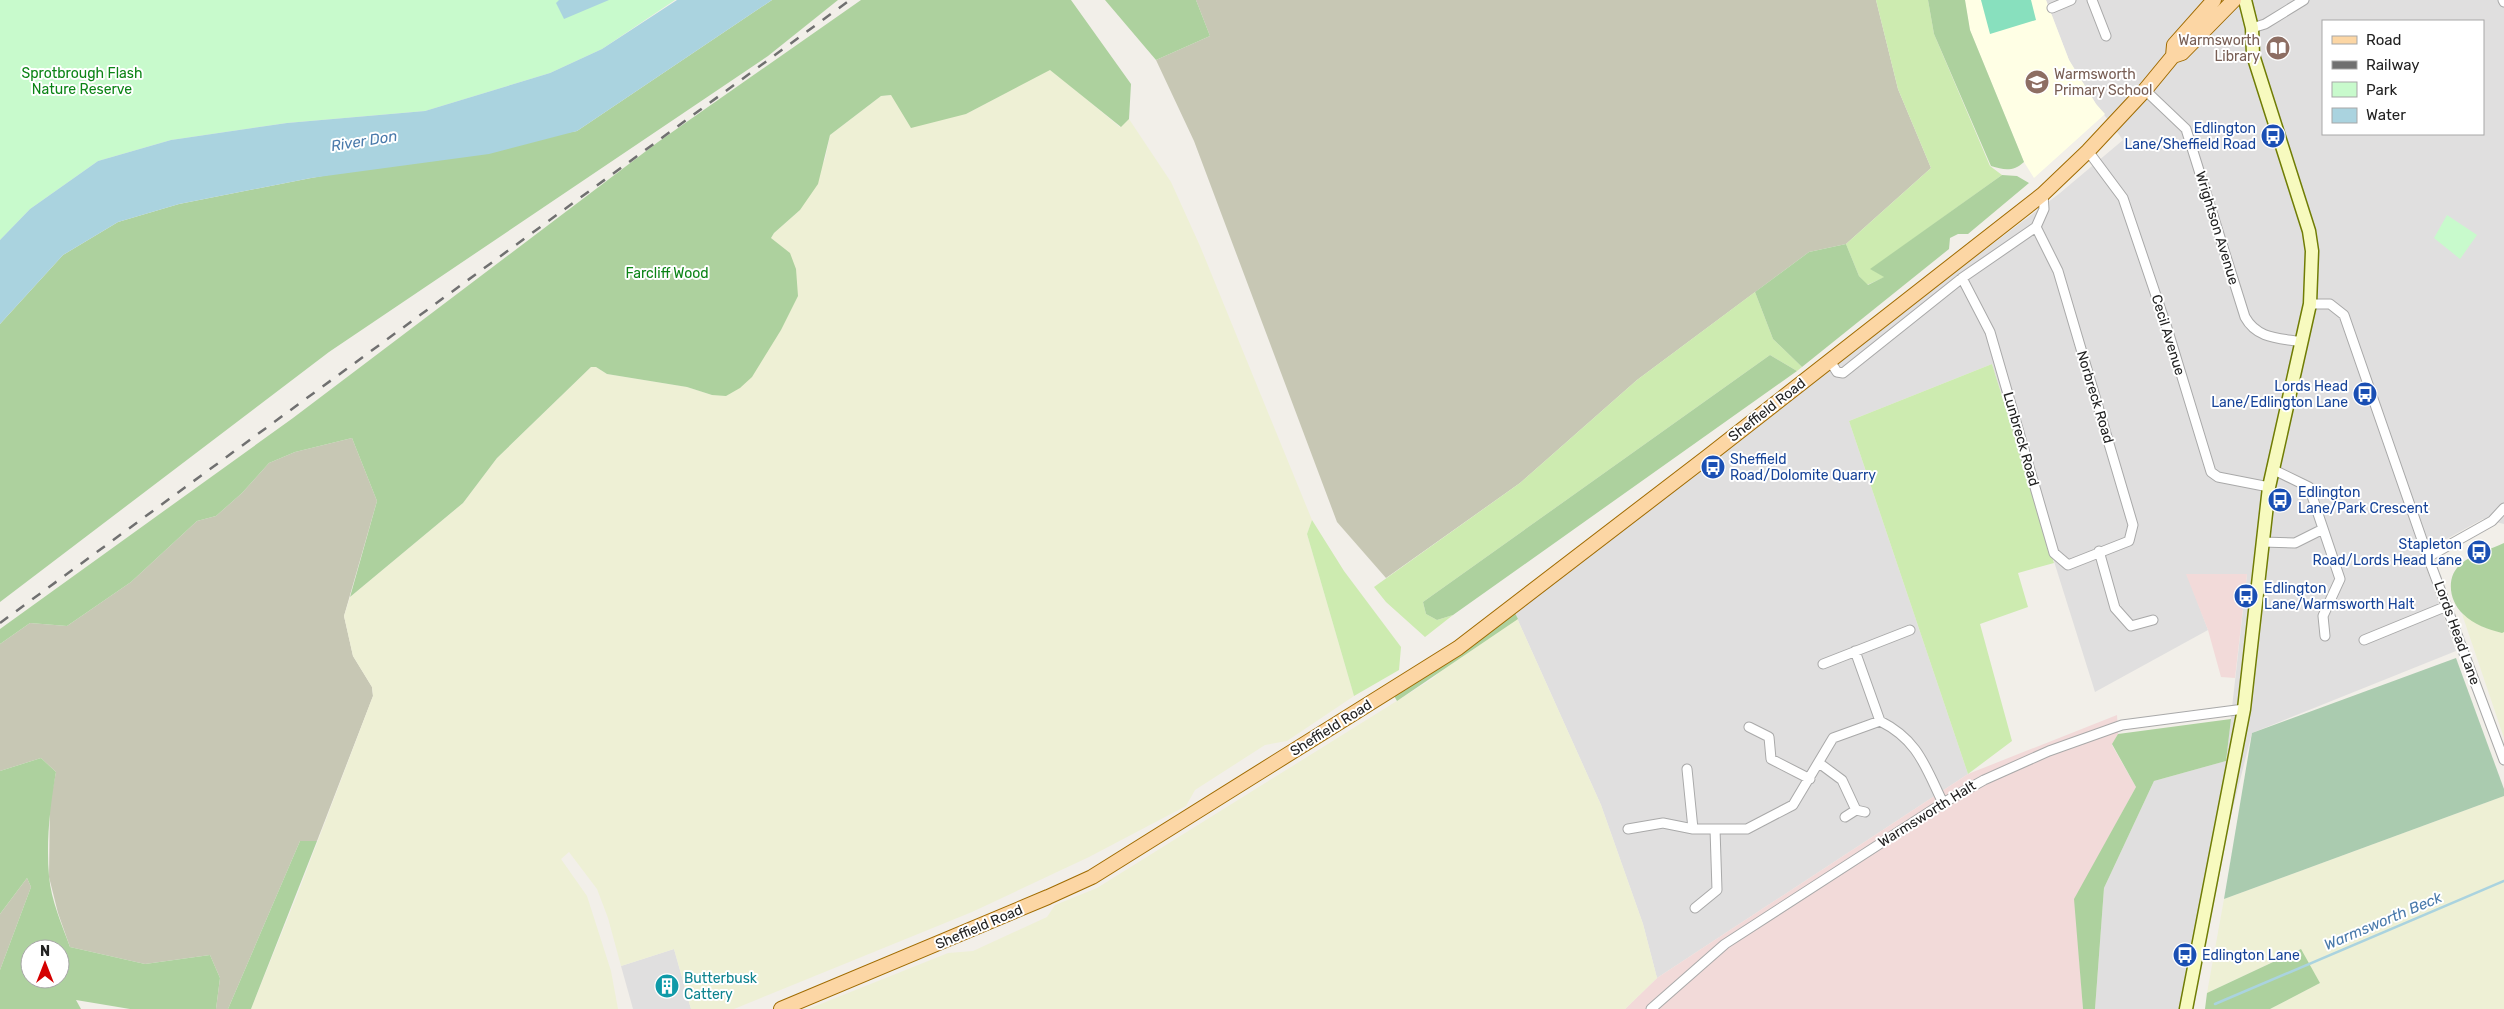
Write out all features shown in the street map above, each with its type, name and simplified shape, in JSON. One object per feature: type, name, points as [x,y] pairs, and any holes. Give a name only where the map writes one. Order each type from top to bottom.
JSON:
[{"type":"main road","name":"Sheffield Road","points":[[781,1009],[1092,877],[1458,648],[2043,194],[2088,151],[2145,90],[2173,56],[2174,45],[2214,0]]},
{"type":"main road","name":"Sheffield Road","points":[[2173,56],[2182,54],[2234,0]]},
{"type":"main road","points":[[2186,1009],[2244,709],[2272,469],[2310,304],[2312,251],[2310,231],[2253,55],[2252,28],[2245,0]]},
{"type":"street","points":[[2052,8],[2071,0]]},
{"type":"street","points":[[2092,0],[2106,36]]},
{"type":"street","points":[[2252,28],[2265,24],[2304,0]]},
{"type":"street","name":"Wrightson Avenue","points":[[2145,90],[2186,129],[2245,317],[2250,327],[2261,334],[2302,342]]},
{"type":"street","name":"Cecil Avenue","points":[[2088,151],[2123,198],[2168,331],[2211,472],[2218,477],[2269,487]]},
{"type":"street","points":[[1830,361],[1837,372],[1843,373],[1962,278],[2036,227],[2044,209],[2043,194]]},
{"type":"street","name":"Norbreck Road","points":[[2036,227],[2058,270],[2133,525],[2129,541],[2100,551]]},
{"type":"street","name":"Lunbreck Road","points":[[1962,278],[1990,332],[2054,553],[2068,564],[2100,551]]},
{"type":"street","name":"Lords Head Lane","points":[[2310,304],[2330,304],[2344,315],[2428,557],[2504,760]]},
{"type":"street","points":[[2272,469],[2308,487],[2340,578],[2323,616],[2324,636]]},
{"type":"street","points":[[2428,557],[2492,521],[2504,508]]},
{"type":"street","points":[[2262,542],[2295,543],[2323,529]]},
{"type":"street","points":[[2100,551],[2115,608],[2131,626],[2153,620]]},
{"type":"street","points":[[2364,640],[2446,606]]},
{"type":"street","points":[[1823,664],[1910,630]]},
{"type":"street","points":[[1856,651],[1880,721]]},
{"type":"street","name":"Warmsworth Halt","points":[[1651,1009],[1726,944],[1943,803],[1984,780],[2024,762],[2122,725],[2244,709]]},
{"type":"street","points":[[1628,829],[1663,823],[1693,829],[1747,829],[1793,805],[1833,738],[1880,721],[1899,730],[1918,751],[1943,803]]},
{"type":"street","points":[[1749,728],[1769,738],[1771,759],[1810,778]]},
{"type":"street","points":[[1819,763],[1842,780],[1856,810]]},
{"type":"street","points":[[1687,769],[1693,829]]},
{"type":"street","points":[[1846,817],[1856,810],[1865,812]]},
{"type":"street","points":[[1695,908],[1717,890],[1715,829]]},
{"type":"shaded area","points":[[1196,0],[1876,0],[1898,89],[1931,168],[1846,244],[1809,252],[1637,380],[1520,483],[1386,578],[1337,522],[1194,141],[1156,60],[1210,36]]},
{"type":"shaded area","name":"Warmsworth Primary School","points":[[1965,0],[2046,0],[2069,60],[2096,104],[2105,114],[2034,178],[2024,162],[1970,30]]},
{"type":"shaded area","points":[[2046,0],[2504,0],[2504,524],[2483,519],[2421,553],[2456,651],[2252,733],[2182,1009],[2095,1009],[2104,888],[2154,781],[2226,761],[2247,574],[2187,574],[2208,630],[2095,692],[1992,364],[1849,421],[1968,774],[1657,978],[1643,924],[1601,805],[1512,607],[2060,193],[2123,140],[2096,104],[2069,60]]},
{"type":"shaded area","points":[[1050,69],[1120,127],[1129,119],[1171,182],[1200,246],[1312,520],[1307,534],[1354,696],[1287,741],[1265,745],[1195,790],[1186,806],[1089,857],[972,912],[734,1009],[691,1009],[674,949],[621,966],[608,918],[597,889],[569,852],[561,859],[587,896],[611,971],[618,1009],[251,1009],[298,893],[373,696],[372,687],[353,656],[344,616],[350,597],[463,503],[497,458],[591,367],[596,367],[607,374],[687,387],[712,395],[767,350],[781,330],[790,254],[771,238],[774,233],[800,210],[825,159],[830,135],[881,96],[891,95],[966,114]]},
{"type":"shaded area","points":[[352,438],[377,501],[344,616],[353,656],[372,687],[373,696],[317,841],[300,841],[228,1009],[216,1009],[220,978],[210,955],[145,964],[70,947],[70,939],[67,939],[58,913],[49,877],[50,802],[56,772],[41,758],[0,771],[0,644],[30,623],[67,626],[131,582],[197,521],[216,516],[242,493],[269,463],[295,452]]},
{"type":"shaded area","points":[[2186,574],[2247,574],[2235,678],[2221,677],[2208,630]]},
{"type":"shaded area","points":[[1512,607],[1601,805],[1643,924],[1657,978],[1625,1009],[808,1009],[948,953],[973,951],[1047,917],[1055,905],[1097,888],[1432,679]]},
{"type":"shaded area","points":[[2462,614],[2485,628],[2504,628],[2504,738]]},
{"type":"shaded area","points":[[2456,658],[2504,789],[2504,796],[2224,899],[2252,733]]},
{"type":"shaded area","points":[[2117,715],[2118,734],[2112,745],[2136,787],[2075,899],[2083,1009],[1625,1009],[1657,978],[1968,774]]},
{"type":"shaded area","points":[[2504,796],[2504,1009],[2270,1009],[2320,983],[2300,949],[2207,993],[2224,899]]},
{"type":"shaded area","points":[[27,878],[31,887],[0,970],[0,914]]},
{"type":"shaded area","points":[[674,949],[691,1009],[633,1009],[621,966]]},
{"type":"green space","name":"Sprotbrough Flash Nature Reserve","points":[[0,0],[675,0],[602,49],[550,73],[425,111],[287,123],[171,140],[98,161],[30,209],[0,240]]},
{"type":"green space","points":[[772,0],[838,0],[768,56],[329,352],[0,602],[0,324],[63,255],[118,222],[179,204],[311,178],[577,131]]},
{"type":"green space","name":"Farcliff Wood","points":[[861,0],[1071,0],[1131,84],[1129,119],[1121,127],[1050,70],[966,114],[911,128],[891,95],[881,96],[830,135],[818,184],[800,210],[774,233],[771,238],[790,253],[796,269],[798,296],[781,330],[752,377],[740,388],[726,396],[712,395],[687,387],[607,374],[596,367],[591,367],[497,458],[463,503],[350,597],[377,501],[352,438],[295,452],[269,463],[242,493],[216,516],[197,521],[131,582],[67,626],[30,623],[0,644],[0,629],[293,418],[658,142]]},
{"type":"green space","points":[[1105,0],[1196,0],[1210,36],[1156,60]]},
{"type":"green space","points":[[1876,0],[1928,0],[1934,34],[1990,166],[2002,175],[1871,269],[1885,277],[1867,285],[1859,276],[1846,244],[1931,168],[1898,89]]},
{"type":"green space","points":[[1928,0],[1965,0],[1970,30],[2024,162],[2020,165],[2012,169],[1991,166],[1934,34]]},
{"type":"green space","points":[[1981,0],[2031,0],[2036,20],[1990,34]]},
{"type":"green space","points":[[2002,175],[2017,176],[2029,183],[1968,234],[1958,234],[1950,238],[1949,249],[1802,367],[1773,339],[1755,292],[1809,252],[1846,244],[1859,276],[1868,285],[1884,277],[1870,269]]},
{"type":"green space","points":[[2447,215],[2477,235],[2460,259],[2434,238]]},
{"type":"green space","points":[[1755,292],[1773,339],[1802,367],[1797,371],[1770,355],[1423,602],[1426,614],[1437,620],[1453,615],[1425,637],[1386,602],[1374,587],[1520,483],[1637,380]]},
{"type":"green space","points":[[1770,355],[1797,371],[1453,615],[1437,620],[1426,614],[1423,602]]},
{"type":"green space","points":[[1992,364],[2054,563],[2018,573],[2028,607],[1980,624],[2012,741],[1968,774],[1849,421]]},
{"type":"green space","points":[[1312,520],[1344,571],[1401,647],[1399,670],[1354,696],[1307,534]]},
{"type":"green space","points":[[2504,543],[2504,632],[2502,633],[2481,626],[2467,618],[2458,609],[2452,596],[2451,581],[2457,568],[2466,560]]},
{"type":"green space","points":[[1514,611],[1518,619],[1397,701],[1393,694]]},
{"type":"green space","points":[[2231,719],[2226,761],[2154,781],[2104,888],[2095,1009],[2083,1009],[2074,899],[2136,787],[2112,744],[2118,734]]},
{"type":"green space","points":[[41,758],[56,772],[49,824],[49,876],[54,903],[67,939],[20,939],[20,989],[70,989],[70,947],[145,964],[210,955],[220,978],[216,1009],[130,1009],[76,1000],[81,1009],[0,1009],[0,970],[31,887],[27,878],[0,914],[0,771]]},
{"type":"green space","points":[[300,841],[317,841],[251,1009],[228,1009]]},
{"type":"green space","points":[[2301,949],[2320,983],[2270,1009],[2205,1009],[2207,993]]},
{"type":"water","points":[[559,0],[609,0],[564,19],[556,3]]},
{"type":"water","name":"River Don","points":[[677,0],[772,0],[577,131],[489,154],[311,178],[179,204],[118,222],[63,255],[0,324],[0,240],[30,209],[98,161],[171,140],[287,123],[425,111],[550,73],[602,49]]},
{"type":"waterway","name":"Warmsworth Beck","points":[[2215,1004],[2504,881]]},
{"type":"railway","points":[[0,623],[850,0]]},
{"type":"place","name":"Warmsworth Library","points":[[2278,48]]},
{"type":"place","name":"Warmsworth Primary School","points":[[2037,82]]},
{"type":"place","name":"Edlington Lane/Sheffield Road","points":[[2273,136]]},
{"type":"place","name":"Lords Head Lane/Edlington Lane","points":[[2365,394]]},
{"type":"place","name":"Sheffield Road/Dolomite Quarry","points":[[1713,467]]},
{"type":"place","name":"Edlington Lane/Park Crescent","points":[[2280,500]]},
{"type":"place","name":"Stapleton Road/Lords Head Lane","points":[[2479,552]]},
{"type":"place","name":"Edlington Lane/Warmsworth Halt","points":[[2246,596]]},
{"type":"place","name":"Edlington Lane","points":[[2185,955]]},
{"type":"place","name":"Butterbusk Cattery","points":[[667,986]]}]
